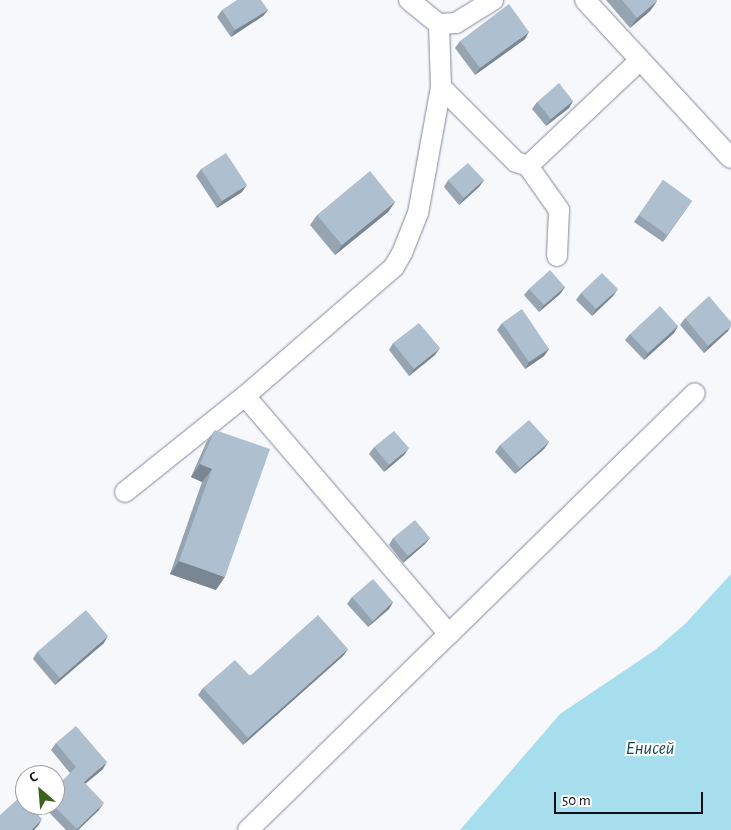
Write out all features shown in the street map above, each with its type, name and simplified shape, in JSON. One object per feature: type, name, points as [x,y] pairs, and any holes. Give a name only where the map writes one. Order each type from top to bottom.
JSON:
[{"type":"street","points":[[409,0],[422,14],[439,24],[456,22],[493,0]]},
{"type":"street","points":[[585,0],[731,158]]},
{"type":"street","points":[[125,492],[245,396],[394,267],[418,213],[441,87],[439,24]]},
{"type":"street","points":[[528,166],[640,60]]},
{"type":"street","points":[[441,87],[516,162],[528,166],[559,210],[557,256]]},
{"type":"street","points":[[248,830],[695,393]]},
{"type":"street","points":[[245,396],[449,634]]},
{"type":"water","name":"Енисей","points":[[731,574],[731,830],[460,830],[560,714],[655,650],[685,624]]},
{"type":"building","points":[[237,0],[261,0],[268,10],[235,30],[222,10]]},
{"type":"building","points":[[622,0],[656,0],[657,1],[637,18]]},
{"type":"building","points":[[509,4],[529,32],[480,68],[460,41]]},
{"type":"building","points":[[559,83],[573,101],[551,119],[537,102]]},
{"type":"building","points":[[226,153],[247,185],[222,201],[201,169]]},
{"type":"building","points":[[468,163],[484,180],[464,198],[448,180]]},
{"type":"building","points":[[370,171],[395,202],[342,245],[317,215]]},
{"type":"building","points":[[663,180],[692,201],[667,235],[639,215]]},
{"type":"building","points":[[550,270],[565,287],[544,305],[529,289]]},
{"type":"building","points":[[602,273],[618,289],[596,309],[581,293]]},
{"type":"building","points":[[709,296],[731,322],[731,326],[708,346],[685,318]]},
{"type":"building","points":[[660,306],[678,326],[648,353],[630,334]]},
{"type":"building","points":[[522,309],[549,349],[529,362],[502,323]]},
{"type":"building","points":[[419,323],[440,348],[414,369],[393,343]]},
{"type":"building","points":[[529,420],[549,442],[520,468],[500,445]]},
{"type":"building","points":[[215,430],[270,449],[225,577],[179,561],[212,469],[200,464]]},
{"type":"building","points":[[394,431],[409,448],[389,465],[374,447]]},
{"type":"building","points":[[415,520],[430,538],[408,556],[393,538]]},
{"type":"building","points":[[373,579],[393,602],[373,621],[352,597]]},
{"type":"building","points":[[86,610],[108,636],[60,678],[37,652]]},
{"type":"building","points":[[318,615],[348,649],[248,738],[203,688],[235,660],[250,676]]},
{"type":"building","points":[[76,726],[107,762],[84,782],[104,803],[77,829],[63,815],[65,815],[65,778],[76,767],[56,743]]},
{"type":"building","points":[[15,801],[15,815],[38,815],[42,819],[31,830],[0,830],[0,815]]}]
